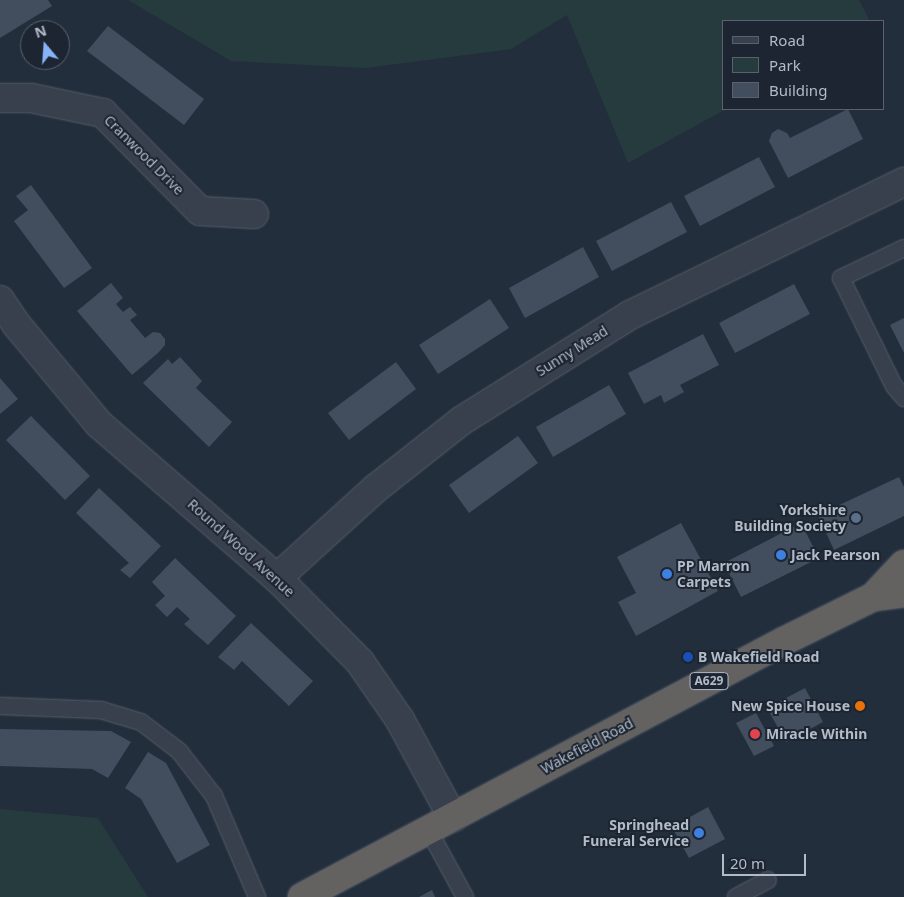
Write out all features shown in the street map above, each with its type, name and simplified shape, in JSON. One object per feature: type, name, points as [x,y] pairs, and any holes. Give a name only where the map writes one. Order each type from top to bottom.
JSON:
[{"type":"highway","name":"Wakefield Road","points":[[873,597],[904,564]]},
{"type":"highway","name":"Wakefield Road","points":[[302,897],[776,646],[873,597],[904,593]]},
{"type":"street","name":"Cranwood Drive","points":[[0,98],[31,98],[103,113],[200,211],[254,214]]},
{"type":"street","name":"Sunny Mead","points":[[277,578],[376,488],[469,415],[630,315],[904,182]]},
{"type":"street","name":"Round Wood Avenue","points":[[0,300],[16,324],[99,424],[277,578],[360,662],[400,720],[453,818]]},
{"type":"lane","points":[[904,248],[841,278],[894,386],[904,398]]},
{"type":"lane","points":[[0,706],[101,710],[142,722],[179,750],[214,796],[257,897]]},
{"type":"lane","points":[[429,831],[465,897]]},
{"type":"lane","points":[[736,897],[768,880]]},
{"type":"green space","points":[[128,0],[859,0],[869,20],[722,20],[722,110],[724,110],[628,163],[567,15],[511,49],[366,68],[231,61]]},
{"type":"green space","points":[[0,809],[98,818],[148,897],[0,897]]},
{"type":"building","points":[[0,0],[48,0],[52,6],[29,20],[20,20],[20,26],[0,38]]},
{"type":"building","points":[[108,26],[204,99],[184,125],[87,51]]},
{"type":"building","points":[[848,110],[863,139],[788,178],[769,141],[772,133],[778,129],[787,133],[790,138]]},
{"type":"building","points":[[759,157],[775,187],[700,226],[684,196]]},
{"type":"building","points":[[31,185],[92,268],[64,288],[14,221],[28,210],[16,196]]},
{"type":"building","points":[[671,202],[687,232],[612,271],[596,241]]},
{"type":"building","points":[[583,247],[599,277],[525,318],[509,288]]},
{"type":"building","points":[[111,283],[123,298],[116,304],[123,312],[130,307],[137,315],[130,320],[145,338],[153,332],[160,333],[165,339],[165,345],[158,353],[132,375],[77,311]]},
{"type":"building","points":[[794,284],[810,314],[735,353],[719,323]]},
{"type":"building","points":[[490,299],[509,328],[438,374],[419,345]]},
{"type":"building","points":[[904,318],[904,353],[890,325]]},
{"type":"building","points":[[703,334],[719,365],[680,385],[684,392],[664,403],[661,395],[644,404],[628,373]]},
{"type":"building","points":[[180,357],[202,381],[196,388],[232,422],[209,447],[143,383],[168,359],[172,364]]},
{"type":"building","points":[[396,362],[416,389],[349,440],[328,413]]},
{"type":"building","points":[[0,378],[18,399],[0,414]]},
{"type":"building","points":[[609,385],[626,414],[553,457],[536,427]]},
{"type":"building","points":[[31,416],[90,476],[65,500],[6,440]]},
{"type":"building","points":[[518,436],[538,463],[469,513],[449,485]]},
{"type":"building","points":[[899,477],[904,487],[904,516],[834,550],[818,515]]},
{"type":"building","points":[[99,488],[161,546],[130,578],[120,570],[129,563],[76,513]]},
{"type":"building","name":"PP Marron Carpets","points":[[681,523],[718,591],[636,636],[618,602],[636,593],[617,557]]},
{"type":"building","points":[[801,523],[819,558],[741,597],[724,563]]},
{"type":"building","points":[[175,558],[236,616],[208,645],[184,624],[190,619],[177,607],[167,617],[155,605],[165,596],[152,582]]},
{"type":"building","points":[[251,623],[313,681],[289,706],[242,661],[234,670],[218,657]]},
{"type":"building","points":[[805,688],[823,722],[786,742],[767,708]]},
{"type":"building","name":"Miracle Within","points":[[756,713],[774,746],[754,756],[736,723]]},
{"type":"building","points":[[0,729],[111,731],[131,742],[108,778],[92,769],[0,766]]},
{"type":"building","points":[[148,752],[166,763],[210,845],[177,863],[141,799],[125,788]]},
{"type":"building","name":"Springhead Funeral Service","points":[[708,807],[725,839],[689,858],[672,827]]},
{"type":"building","points":[[432,890],[435,897],[419,897]]},
{"type":"place","name":"Yorkshire Building Society","points":[[856,518]]},
{"type":"place","name":"Jack Pearson","points":[[781,555]]},
{"type":"place","name":"PP Marron Carpets","points":[[667,574]]},
{"type":"place","name":"B Wakefield Road","points":[[688,657]]},
{"type":"place","name":"New Spice House","points":[[860,706]]},
{"type":"place","name":"Miracle Within","points":[[755,734]]},
{"type":"place","name":"Springhead Funeral Service","points":[[699,833]]}]
